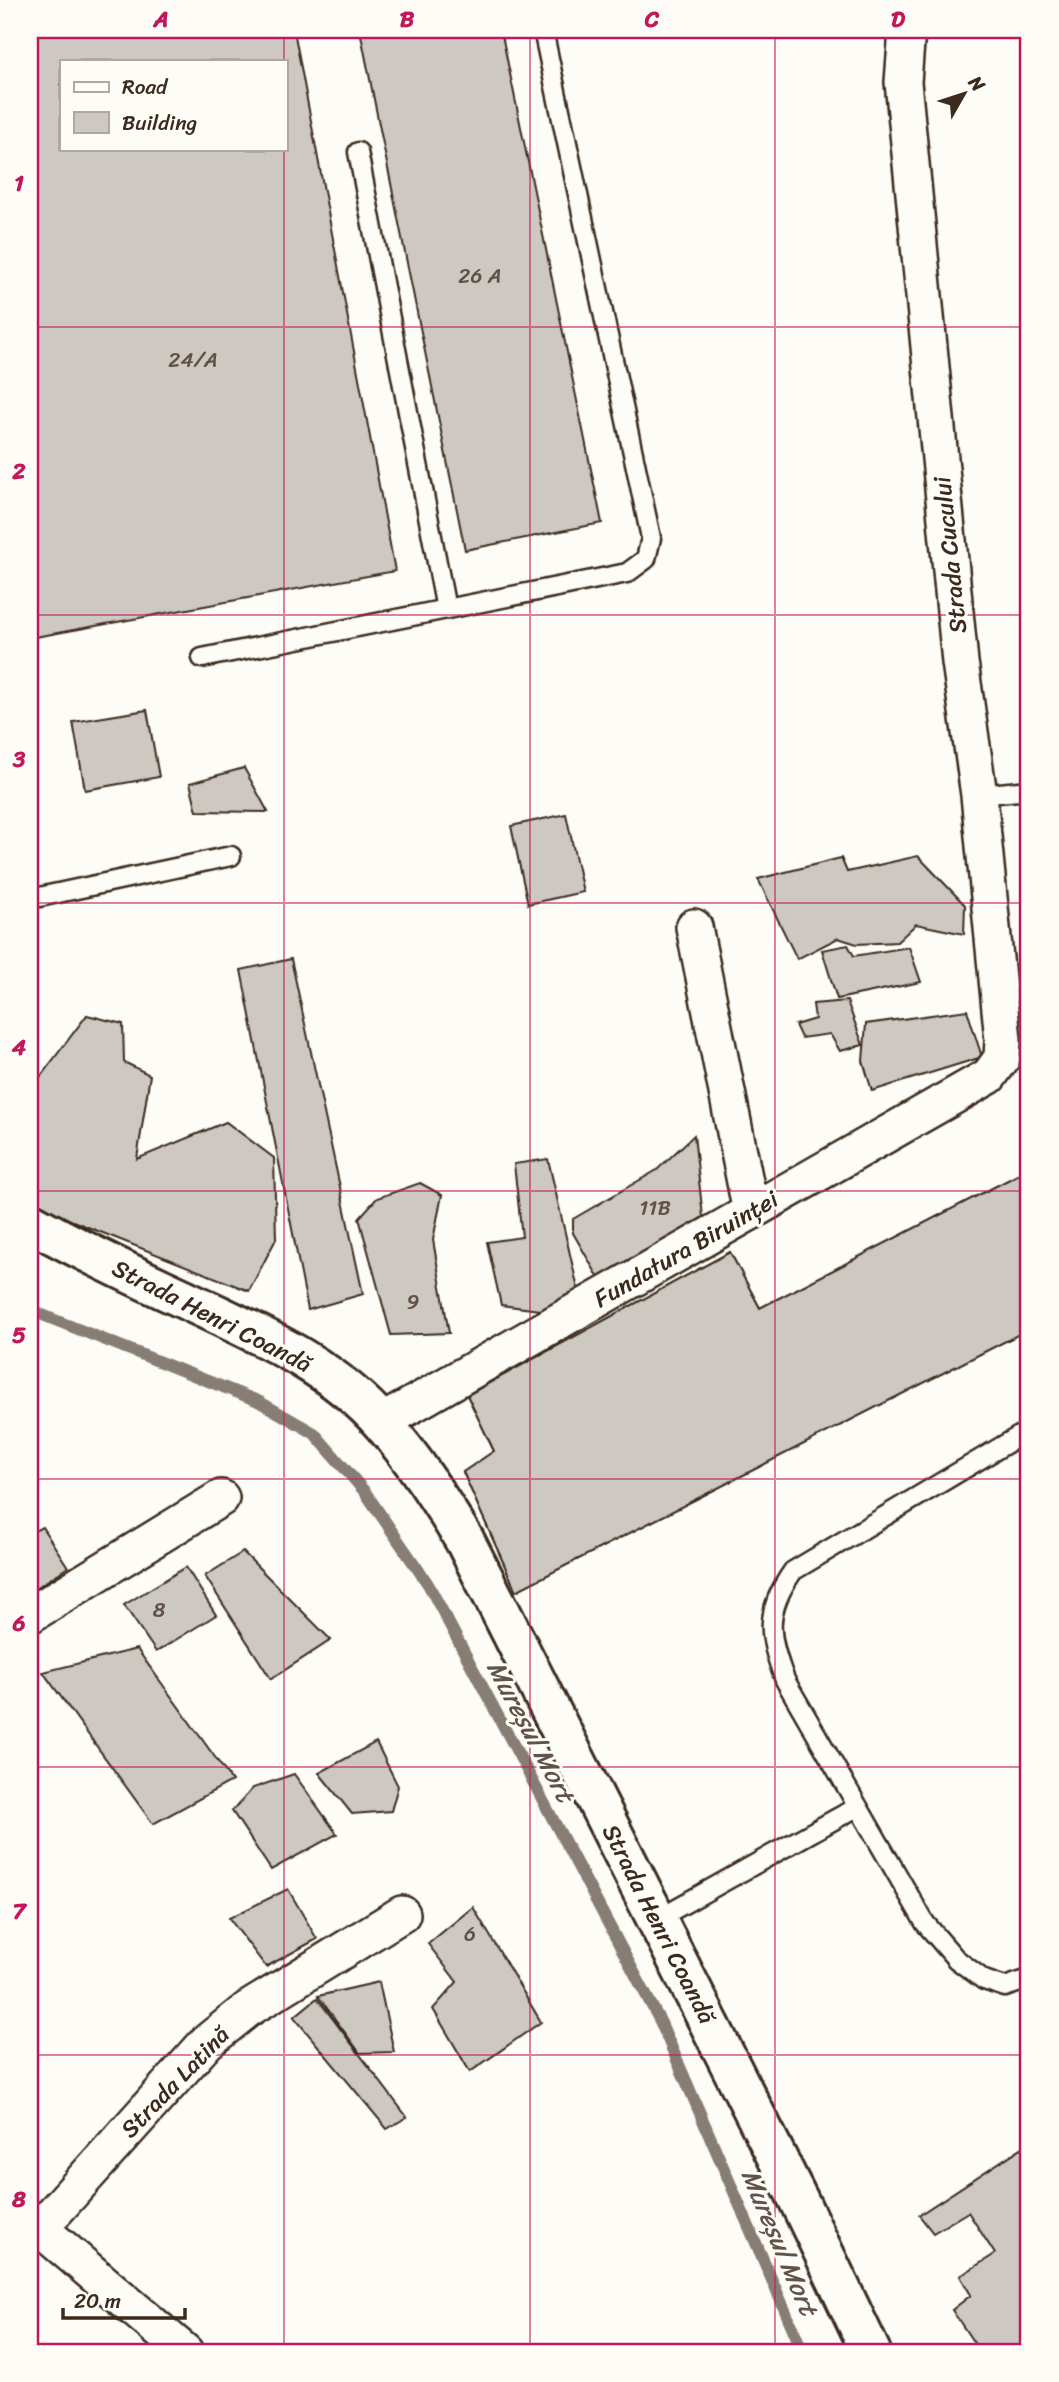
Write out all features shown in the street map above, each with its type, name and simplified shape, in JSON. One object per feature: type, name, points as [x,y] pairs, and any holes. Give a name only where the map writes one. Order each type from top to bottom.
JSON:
[{"type":"street","name":"Strada Cucului","points":[[907,30],[904,96],[960,662],[979,795],[1003,1040],[1002,1058],[989,1076]]},
{"type":"street","points":[[694,927],[751,1212]]},
{"type":"street","name":"Fundatura Biruinței","points":[[382,1422],[989,1076]]},
{"type":"street","name":"Strada Henri Coandă","points":[[30,1222],[92,1256],[308,1361],[342,1385],[382,1422],[425,1476],[465,1541],[798,2199],[870,2352]]},
{"type":"street","points":[[30,1615],[221,1498]]},
{"type":"street","name":"Strada Latină","points":[[35,2224],[207,2042],[248,2009],[402,1914]]},
{"type":"street","points":[[35,2224],[185,2352]]},
{"type":"lane","points":[[202,658],[626,573],[646,559],[650,538],[543,30]]},
{"type":"lane","points":[[358,152],[446,609]]},
{"type":"lane","points":[[979,795],[1029,790]]},
{"type":"lane","points":[[30,899],[232,856]]},
{"type":"lane","points":[[1029,1430],[793,1572],[776,1594],[771,1624],[774,1653],[785,1680],[925,1923],[956,1958],[984,1980],[1005,1987],[1029,1979]]},
{"type":"lane","points":[[656,1919],[857,1807]]},
{"type":"building","points":[[30,30],[294,30],[395,571],[30,638]]},
{"type":"building","points":[[360,30],[501,30],[602,523],[465,550]]},
{"type":"building","points":[[147,710],[159,777],[85,790],[73,722]]},
{"type":"building","points":[[244,768],[268,812],[197,811],[190,783]]},
{"type":"building","points":[[566,814],[583,892],[528,904],[511,826]]},
{"type":"building","points":[[918,856],[965,905],[964,934],[916,924],[897,942],[857,944],[838,938],[797,959],[758,879],[841,858],[847,872]]},
{"type":"building","points":[[848,945],[854,956],[909,947],[921,982],[837,999],[822,950]]},
{"type":"building","points":[[291,959],[363,1294],[308,1310],[241,970]]},
{"type":"building","points":[[847,1001],[863,1045],[840,1051],[830,1034],[801,1038],[795,1025],[815,1019],[813,1004]]},
{"type":"building","points":[[967,1010],[982,1057],[872,1091],[863,1061],[866,1024]]},
{"type":"building","points":[[87,1015],[123,1024],[124,1062],[150,1075],[137,1159],[226,1122],[274,1158],[276,1239],[249,1291],[30,1204],[30,1083],[34,1085]]},
{"type":"building","points":[[694,1135],[703,1217],[600,1280],[573,1233],[573,1219],[657,1170]]},
{"type":"building","points":[[548,1159],[578,1289],[555,1312],[501,1305],[487,1242],[522,1237],[514,1164]]},
{"type":"building","points":[[1029,1169],[1029,1329],[516,1591],[463,1472],[494,1451],[467,1395],[730,1252],[760,1308]]},
{"type":"building","points":[[1029,1169],[1029,1329],[516,1591],[463,1472],[494,1451],[467,1395],[730,1252],[760,1308]]},
{"type":"building","points":[[420,1183],[442,1195],[433,1240],[449,1333],[391,1335],[359,1218],[377,1198]]},
{"type":"building","points":[[42,1527],[68,1567],[30,1592],[30,1533]]},
{"type":"building","points":[[243,1552],[331,1640],[271,1679],[205,1576]]},
{"type":"building","points":[[186,1567],[216,1615],[156,1652],[124,1605]]},
{"type":"building","points":[[137,1649],[232,1781],[153,1824],[43,1672]]},
{"type":"building","points":[[376,1742],[398,1786],[391,1811],[352,1814],[319,1773]]},
{"type":"building","points":[[294,1774],[337,1834],[271,1870],[232,1811],[253,1788]]},
{"type":"building","points":[[288,1889],[317,1939],[266,1967],[229,1918]]},
{"type":"building","points":[[473,1907],[541,2022],[470,2072],[433,2009],[457,1982],[428,1944]]},
{"type":"building","points":[[379,1982],[394,2052],[360,2053],[318,1996]]},
{"type":"building","points":[[317,1998],[407,2117],[387,2129],[294,2017]]},
{"type":"building","points":[[1029,2143],[1029,2352],[980,2352],[952,2310],[971,2295],[960,2276],[995,2254],[968,2212],[933,2233],[919,2215]]},
{"type":"waterway","name":"Mureșul Mort","points":[[30,1310],[258,1401],[314,1433],[365,1492],[428,1584],[661,2023],[803,2352]]}]
